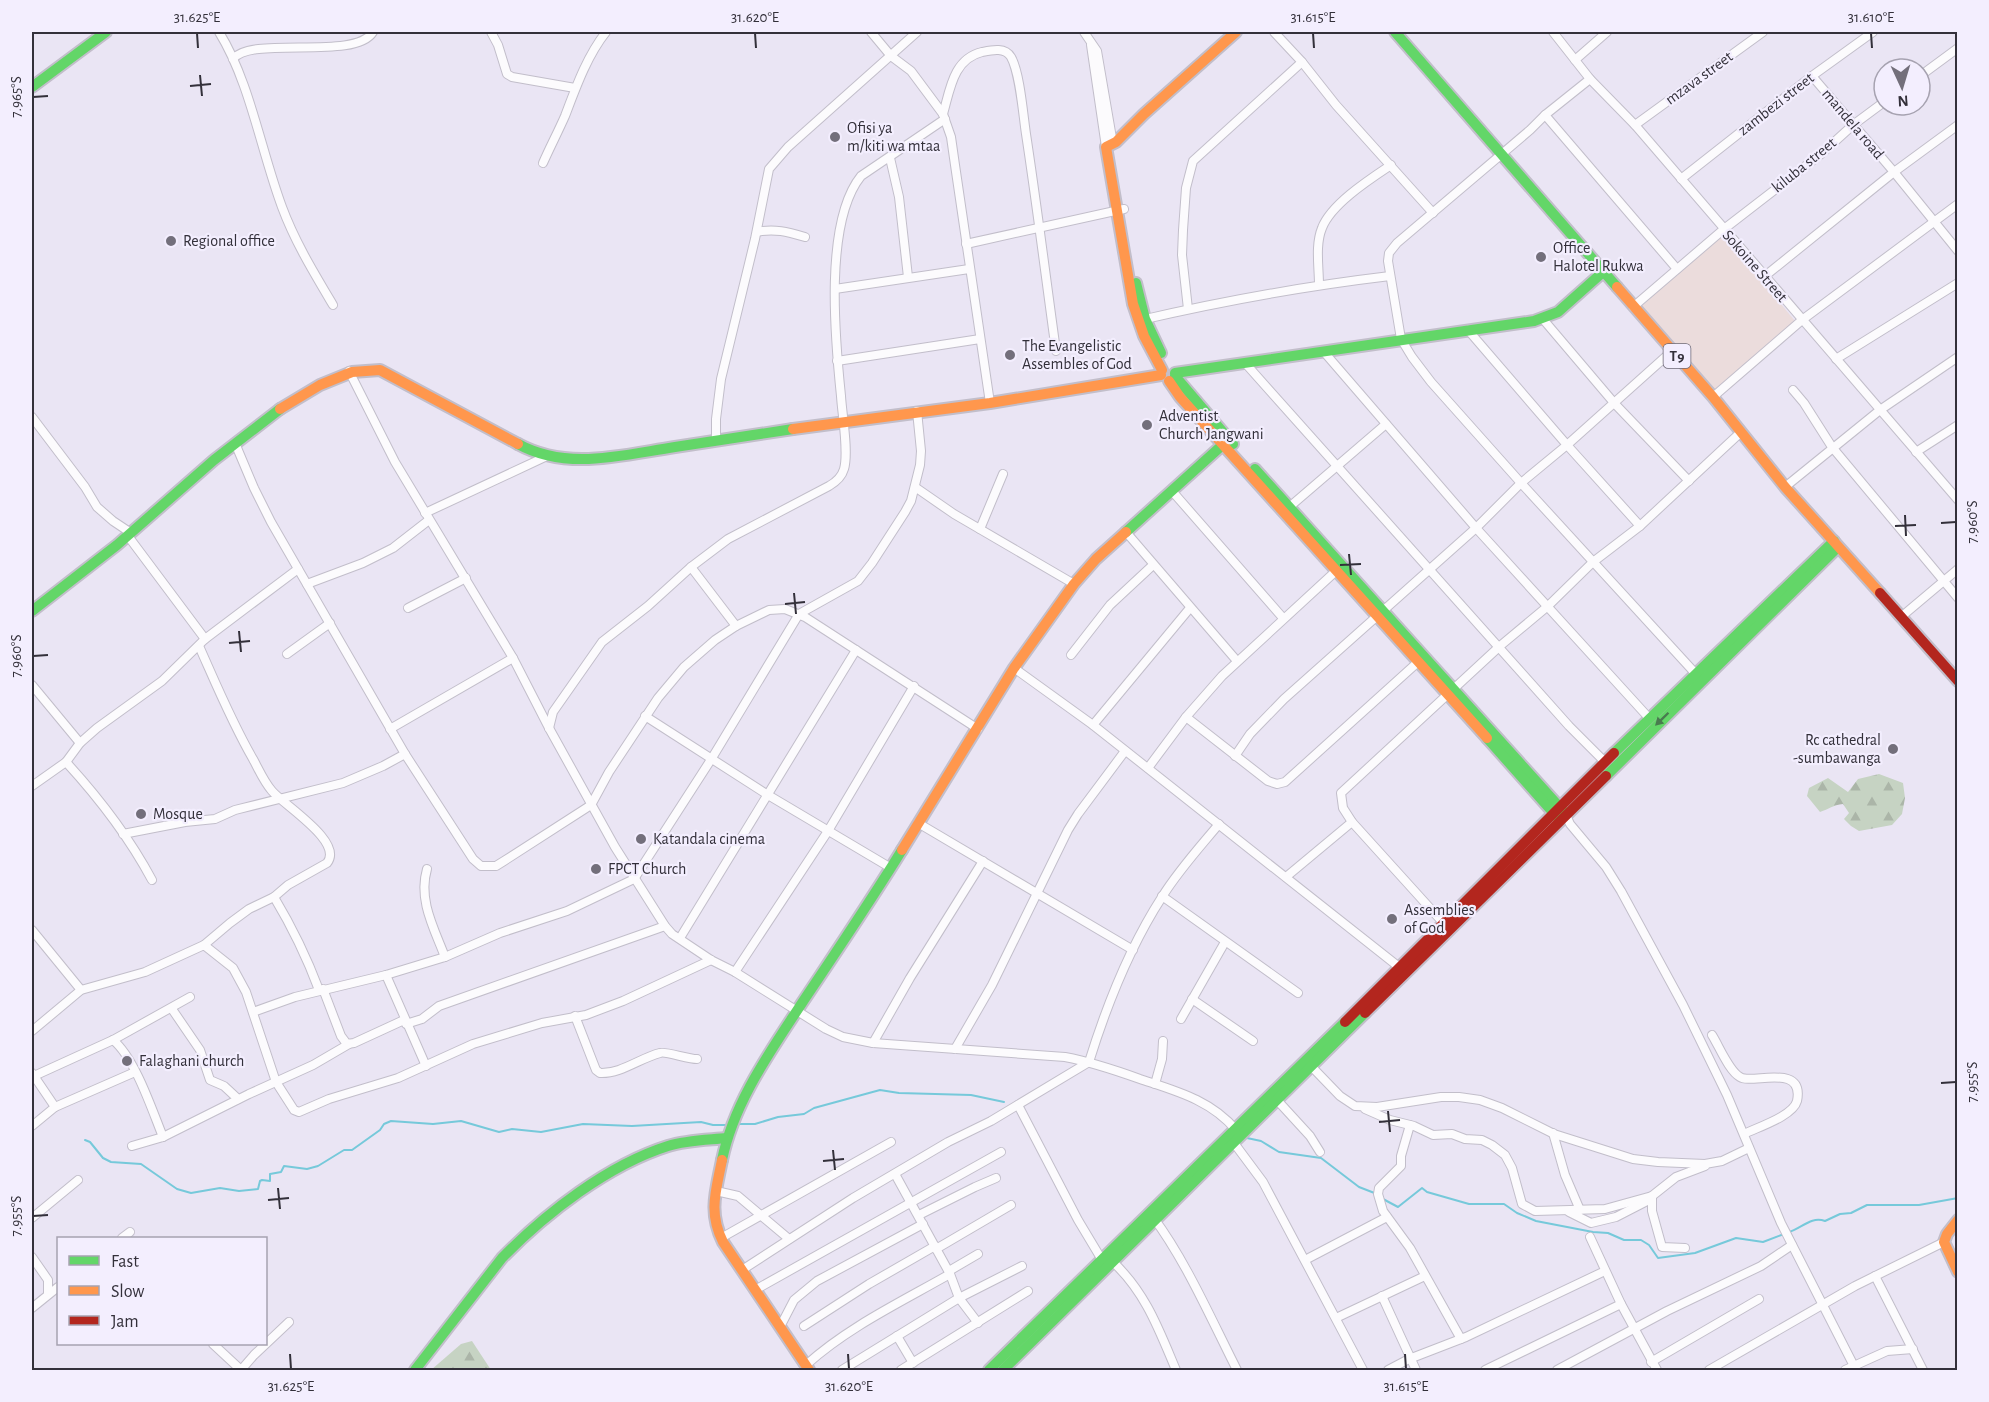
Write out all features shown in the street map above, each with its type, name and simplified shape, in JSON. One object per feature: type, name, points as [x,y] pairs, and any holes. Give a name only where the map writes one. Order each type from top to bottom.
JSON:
[{"type":"main road","points":[[32,87],[106,32]]},
{"type":"main road","points":[[1236,32],[1109,145],[1141,320],[1180,397],[1226,442],[1562,816]]},
{"type":"main road","name":"T9","points":[[1395,32],[1713,397],[1785,487],[1958,681]]},
{"type":"main road","points":[[32,611],[130,535],[235,443],[289,402],[327,380],[349,371],[369,368],[387,373],[530,452],[567,460],[598,459],[843,421],[990,403],[1168,374],[1534,321],[1558,312],[1603,272]]},
{"type":"main road","points":[[807,1368],[721,1238],[714,1218],[716,1191],[731,1129],[750,1086],[891,868],[1014,668],[1074,584],[1096,559],[1226,442]]},
{"type":"main road","points":[[1286,509],[1336,571],[1380,613],[1418,662],[1451,693]]},
{"type":"main road","points":[[1562,816],[1605,762],[1649,718],[1837,544]]},
{"type":"main road","points":[[1003,1371],[1236,1130],[1399,967],[1446,926],[1562,816],[1837,544]]},
{"type":"main road","points":[[1153,1216],[1277,1100],[1446,926]]},
{"type":"main road","points":[[415,1371],[502,1257],[524,1236],[573,1199],[637,1158],[656,1150],[731,1129]]},
{"type":"main road","points":[[1958,1220],[1944,1242],[1958,1272]]},
{"type":"main road","points":[[989,1371],[1108,1261]]},
{"type":"street","points":[[219,32],[233,59],[283,209],[303,252],[333,305]]},
{"type":"street","points":[[233,59],[244,51],[334,46],[361,42],[369,38],[373,32]]},
{"type":"street","points":[[491,32],[498,45],[506,72],[510,76],[575,88]]},
{"type":"street","points":[[595,32],[600,39]]},
{"type":"street","points":[[543,163],[557,135],[575,88],[600,39],[606,32]]},
{"type":"street","points":[[871,32],[891,56],[911,71],[944,116],[952,147],[990,403]]},
{"type":"street","points":[[716,441],[721,378],[757,232],[766,177],[772,163],[917,32]]},
{"type":"street","points":[[1084,32],[1097,51],[1099,59],[1109,145]]},
{"type":"street","points":[[1274,32],[1433,213]]},
{"type":"street","name":"Sokoine Street","points":[[1552,32],[1590,79],[1635,125],[1956,497]]},
{"type":"street","points":[[1575,60],[1608,32]]},
{"type":"street","name":"mzava street","points":[[1635,125],[1763,32]]},
{"type":"street","name":"zambezi street","points":[[1681,179],[1812,76],[1873,32]]},
{"type":"street","points":[[1932,67],[1958,48]]},
{"type":"street","points":[[549,728],[560,702],[602,642],[728,539],[835,482],[843,471],[845,465],[837,361],[835,289],[842,222],[852,188],[861,176],[890,158],[944,116],[956,71],[978,53],[993,50],[1007,52],[1016,72],[1056,351]]},
{"type":"street","points":[[1188,309],[1182,238],[1186,188],[1193,161],[1302,62]]},
{"type":"street","name":"mandela road","points":[[1812,76],[1958,251]]},
{"type":"street","points":[[1590,79],[1397,243],[1389,253],[1390,276],[1401,339],[1431,382],[1695,674]]},
{"type":"street","name":"kiluba street","points":[[1633,307],[1724,229],[1821,154],[1872,111]]},
{"type":"street","points":[[1545,115],[1677,269]]},
{"type":"street","points":[[1765,276],[1894,172],[1958,125]]},
{"type":"street","points":[[890,158],[899,197],[908,277]]},
{"type":"street","points":[[1319,285],[1318,246],[1324,223],[1342,202],[1391,165]]},
{"type":"street","points":[[1713,397],[1802,320],[1958,204]]},
{"type":"street","points":[[966,244],[1121,209]]},
{"type":"street","points":[[757,232],[779,230],[805,237]]},
{"type":"street","points":[[835,289],[969,269]]},
{"type":"street","points":[[1141,320],[1319,285],[1390,276]]},
{"type":"street","points":[[1836,359],[1958,283]]},
{"type":"street","points":[[1542,318],[1615,404],[1689,481]]},
{"type":"street","points":[[1468,330],[1640,526]]},
{"type":"street","points":[[837,361],[980,339]]},
{"type":"street","points":[[1235,756],[1241,744],[1259,724],[1476,528],[1521,483],[1615,404],[1672,351]]},
{"type":"street","points":[[1324,352],[1476,528],[1649,718]]},
{"type":"street","points":[[1785,487],[1880,410],[1958,357]]},
{"type":"street","points":[[1246,364],[1569,726],[1605,762]]},
{"type":"street","points":[[349,371],[395,462],[513,657],[591,805],[634,879],[665,926],[711,960],[843,1037],[873,1043],[1065,1057],[1089,1062],[1198,1100],[1226,1117],[1236,1130]]},
{"type":"street","points":[[1793,390],[1832,447],[1958,597]]},
{"type":"street","points":[[253,1012],[295,997],[386,975],[445,957],[500,933],[567,911],[634,879],[712,758],[799,614],[854,585],[862,577],[905,513],[911,501],[920,465],[917,411]]},
{"type":"street","points":[[32,417],[97,507],[130,535],[205,639]]},
{"type":"street","points":[[1286,509],[1386,424]]},
{"type":"street","points":[[1916,452],[1958,425]]},
{"type":"street","points":[[1446,926],[1352,822],[1341,803],[1340,798],[1344,788],[1500,646],[1548,606],[1593,562],[1640,526],[1740,433]]},
{"type":"street","points":[[235,443],[258,497],[390,729],[472,859],[481,866],[496,866],[591,805],[645,716],[684,667],[715,640],[736,626],[769,610],[785,609],[799,614],[978,729]]},
{"type":"street","points":[[307,584],[363,563],[393,548],[427,516],[545,457]]},
{"type":"street","points":[[980,529],[1003,474]]},
{"type":"street","points":[[915,487],[954,514],[1074,584]]},
{"type":"street","points":[[1172,491],[1283,618]]},
{"type":"street","points":[[1126,532],[1237,661]]},
{"type":"street","points":[[1071,655],[1110,605],[1153,565]]},
{"type":"street","points":[[691,567],[736,626]]},
{"type":"street","points":[[32,786],[66,762],[80,743],[122,709],[162,681],[205,639],[298,569]]},
{"type":"street","points":[[1901,617],[1958,569]]},
{"type":"street","points":[[1148,768],[1207,691],[1336,571]]},
{"type":"street","points":[[408,609],[466,578]]},
{"type":"street","points":[[1093,725],[1190,608]]},
{"type":"street","points":[[287,654],[330,623]]},
{"type":"street","points":[[32,1031],[81,990],[146,972],[204,945],[249,909],[274,897],[288,885],[327,863],[330,859],[331,851],[325,840],[272,791],[246,748],[199,646]]},
{"type":"street","points":[[680,938],[856,650]]},
{"type":"street","points":[[390,729],[513,657]]},
{"type":"street","points":[[1186,717],[1268,781],[1277,784],[1285,782],[1418,662]]},
{"type":"street","points":[[1014,668],[1093,725],[1399,967]]},
{"type":"street","points":[[32,685],[80,743]]},
{"type":"street","points":[[735,972],[828,831],[914,686]]},
{"type":"street","points":[[645,716],[768,795],[891,868]]},
{"type":"street","points":[[955,1049],[992,985],[1078,814],[1125,751]]},
{"type":"street","points":[[123,834],[184,822],[215,819],[235,810],[344,783],[374,771],[405,754]]},
{"type":"street","points":[[66,762],[97,796],[141,859],[152,880]]},
{"type":"street","points":[[1562,816],[1606,867],[1635,915],[1702,1042],[1787,1236],[1855,1368]]},
{"type":"street","points":[[1286,877],[1352,822]]},
{"type":"street","points":[[918,823],[1132,950]]},
{"type":"street","points":[[742,1270],[948,1142],[991,1121],[1089,1062],[1110,998],[1132,950],[1162,896],[1219,824]]},
{"type":"street","points":[[873,1043],[910,978],[983,861]]},
{"type":"street","points":[[427,869],[424,877],[425,905],[445,957]]},
{"type":"street","points":[[1162,896],[1298,993]]},
{"type":"street","points":[[274,897],[309,963],[345,1043],[349,1044]]},
{"type":"street","points":[[132,1146],[163,1137],[322,1060],[349,1044],[405,1022],[417,1021],[440,1006],[665,926]]},
{"type":"street","points":[[32,930],[81,990]]},
{"type":"street","points":[[1181,1019],[1225,942]]},
{"type":"street","points":[[204,945],[233,968],[246,992],[276,1082],[294,1110],[299,1112],[329,1099],[377,1086],[473,1044],[542,1023],[586,1015],[623,1001],[711,960]]},
{"type":"street","points":[[386,975],[426,1066]]},
{"type":"street","points":[[55,1107],[33,1074],[113,1040],[190,997]]},
{"type":"street","points":[[1192,999],[1253,1041]]},
{"type":"street","points":[[172,1009],[200,1050],[210,1080],[224,1086],[238,1099]]},
{"type":"street","points":[[575,1016],[596,1070],[600,1073],[662,1052],[698,1059]]},
{"type":"street","points":[[1712,1035],[1739,1077],[1751,1080],[1765,1076],[1779,1076],[1793,1083],[1796,1088],[1797,1101],[1792,1110],[1744,1134]]},
{"type":"street","points":[[113,1040],[126,1053],[163,1137]]},
{"type":"street","points":[[1155,1084],[1162,1059],[1162,1041]]},
{"type":"street","points":[[1311,1066],[1349,1104],[1433,1135],[1452,1134],[1482,1140],[1492,1145],[1505,1155],[1512,1168],[1518,1182],[1519,1199],[1522,1204],[1535,1211],[1605,1209],[1652,1197]]},
{"type":"street","points":[[32,1126],[55,1107],[135,1071]]},
{"type":"street","points":[[1361,1107],[1459,1096],[1502,1108],[1553,1133],[1633,1159],[1658,1162],[1715,1162]]},
{"type":"street","points":[[1277,1100],[1310,1136],[1320,1152]]},
{"type":"street","points":[[1018,1105],[1078,1220],[1108,1261],[1145,1301],[1176,1371]]},
{"type":"street","points":[[1410,1125],[1401,1156],[1401,1166],[1378,1190],[1379,1200],[1387,1217],[1410,1248],[1461,1339]]},
{"type":"street","points":[[1553,1133],[1565,1175],[1580,1210]]},
{"type":"street","points":[[721,1238],[891,1142]]},
{"type":"street","points":[[1233,1143],[1263,1182],[1363,1371]]},
{"type":"street","points":[[1566,1210],[1591,1223],[1616,1217],[1652,1197],[1676,1177],[1734,1156],[1749,1148]]},
{"type":"street","points":[[755,1290],[1001,1152]]},
{"type":"street","points":[[895,1174],[950,1272],[959,1298],[978,1323]]},
{"type":"street","points":[[780,1327],[794,1300],[817,1281],[975,1187],[996,1178]]},
{"type":"street","points":[[32,1218],[78,1180]]},
{"type":"street","points":[[716,1191],[738,1196],[789,1239]]},
{"type":"street","points":[[1652,1197],[1654,1218],[1662,1247],[1685,1248]]},
{"type":"street","points":[[804,1326],[869,1284],[1011,1205]]},
{"type":"street","points":[[1153,1216],[1189,1277],[1237,1371]]},
{"type":"street","points":[[1305,1260],[1387,1217]]},
{"type":"street","points":[[124,1237],[130,1232]]},
{"type":"street","points":[[1590,1237],[1621,1304],[1657,1371]]},
{"type":"street","points":[[1709,1371],[1822,1305],[1944,1242]]},
{"type":"street","points":[[1557,1371],[1667,1311],[1761,1266],[1792,1245]]},
{"type":"street","points":[[807,1368],[830,1345],[978,1254]]},
{"type":"street","points":[[32,1257],[48,1280],[48,1294]]},
{"type":"street","points":[[842,1371],[959,1298],[1022,1266]]},
{"type":"street","points":[[1388,1371],[1409,1359],[1461,1339],[1605,1271]]},
{"type":"street","points":[[1336,1318],[1425,1276]]},
{"type":"street","points":[[1875,1276],[1923,1371]]},
{"type":"street","points":[[32,1308],[57,1288]]},
{"type":"street","points":[[901,1371],[1028,1291]]},
{"type":"street","points":[[1382,1296],[1416,1371]]},
{"type":"street","points":[[1651,1362],[1759,1299]]},
{"type":"street","points":[[1485,1371],[1621,1304]]},
{"type":"street","points":[[267,1343],[289,1322]]},
{"type":"street","points":[[897,1336],[912,1363]]},
{"type":"street","points":[[214,1345],[242,1370],[265,1345]]},
{"type":"street","points":[[1845,1371],[1887,1351],[1913,1349]]},
{"type":"shaded area","points":[[1723,234],[1795,321],[1712,392],[1639,308]]},
{"type":"green space","points":[[1879,774],[1903,783],[1905,798],[1902,814],[1892,825],[1859,831],[1844,819],[1849,813],[1843,804],[1820,812],[1807,796],[1809,788],[1828,778],[1848,792],[1858,779]]},
{"type":"green space","points":[[472,1341],[491,1370],[431,1370],[461,1344]]},
{"type":"waterway","points":[[737,1124],[755,1124],[778,1117],[804,1114],[814,1108],[880,1090],[899,1093],[971,1095],[1004,1102]]},
{"type":"waterway","points":[[85,1140],[90,1142],[103,1158],[111,1162],[141,1164],[177,1189],[191,1193],[220,1188],[239,1191],[258,1189],[260,1181],[270,1181],[270,1174],[281,1172],[284,1166],[307,1169],[318,1166],[344,1150],[352,1150],[391,1121],[433,1124],[461,1121],[499,1132],[512,1129],[541,1132],[583,1124],[632,1126],[701,1122],[729,1125]]},
{"type":"waterway","points":[[1247,1138],[1261,1141],[1279,1152],[1321,1158],[1359,1187],[1377,1194]]},
{"type":"waterway","points":[[1383,1199],[1398,1207],[1422,1188],[1427,1192],[1469,1204],[1504,1204],[1517,1213],[1536,1221],[1608,1233],[1624,1240],[1641,1240],[1649,1245],[1658,1258],[1695,1253],[1736,1238],[1763,1242],[1784,1234]]},
{"type":"waterway","points":[[1789,1232],[1811,1221],[1825,1221],[1867,1205],[1919,1205],[1958,1198]]},
{"type":"traffic: fast","points":[[32,87],[106,32]]},
{"type":"traffic: fast","points":[[1395,32],[1617,287]]},
{"type":"traffic: fast","points":[[1175,373],[1534,321],[1558,312],[1603,272]]},
{"type":"traffic: fast","points":[[1136,283],[1145,319],[1161,353]]},
{"type":"traffic: fast","points":[[1175,376],[1233,444]]},
{"type":"traffic: fast","points":[[32,611],[117,545],[214,460],[280,409]]},
{"type":"traffic: fast","points":[[518,444],[556,457],[595,459],[793,429]]},
{"type":"traffic: fast","points":[[1126,532],[1228,440]]},
{"type":"traffic: fast","points":[[1255,469],[1564,812]]},
{"type":"traffic: fast","points":[[1614,753],[1834,541]]},
{"type":"traffic: fast","points":[[1606,776],[1834,551]]},
{"type":"traffic: fast","points":[[1487,738],[1558,818]]},
{"type":"traffic: fast","points":[[722,1160],[735,1118],[754,1078],[902,850]]},
{"type":"traffic: fast","points":[[1003,1370],[1365,1013]]},
{"type":"traffic: fast","points":[[989,1370],[1345,1022]]},
{"type":"traffic: fast","points":[[415,1370],[502,1258],[538,1224],[579,1192],[645,1154],[682,1142],[727,1138]]},
{"type":"traffic: slow","points":[[1162,370],[1144,336],[1133,304],[1106,147],[1116,142],[1236,32]]},
{"type":"traffic: slow","points":[[1617,287],[1713,397],[1785,487],[1880,593]]},
{"type":"traffic: slow","points":[[280,409],[320,385],[352,372],[380,370],[518,444]]},
{"type":"traffic: slow","points":[[793,429],[990,403],[1161,375]]},
{"type":"traffic: slow","points":[[1169,381],[1180,397],[1487,738]]},
{"type":"traffic: slow","points":[[902,850],[1014,668],[1074,584],[1096,559],[1126,532]]},
{"type":"traffic: slow","points":[[722,1160],[715,1201],[718,1231],[723,1242],[809,1370]]},
{"type":"traffic: slow","points":[[1958,1220],[1944,1242],[1958,1272]]},
{"type":"traffic: jam","points":[[1880,593],[1958,681]]},
{"type":"traffic: jam","points":[[1345,1022],[1614,753]]},
{"type":"traffic: jam","points":[[1365,1013],[1606,776]]},
{"type":"place","name":"Ofisi ya m/kiti wa mtaa","points":[[835,137]]},
{"type":"place","name":"Regional office","points":[[171,241]]},
{"type":"place","name":"Office Halotel Rukwa","points":[[1541,257]]},
{"type":"place","name":"The Evangelistic Assembles of God","points":[[1010,355]]},
{"type":"place","name":"Adventist Church Jangwani","points":[[1147,425]]},
{"type":"place","name":"Rc cathedral -sumbawanga","points":[[1893,749]]},
{"type":"place","name":"Mosque","points":[[141,814]]},
{"type":"place","name":"Katandala cinema","points":[[641,839]]},
{"type":"place","name":"FPCT Church","points":[[596,869]]},
{"type":"place","name":"Assemblies of God","points":[[1392,919]]},
{"type":"place","name":"Falaghani church","points":[[127,1061]]}]
